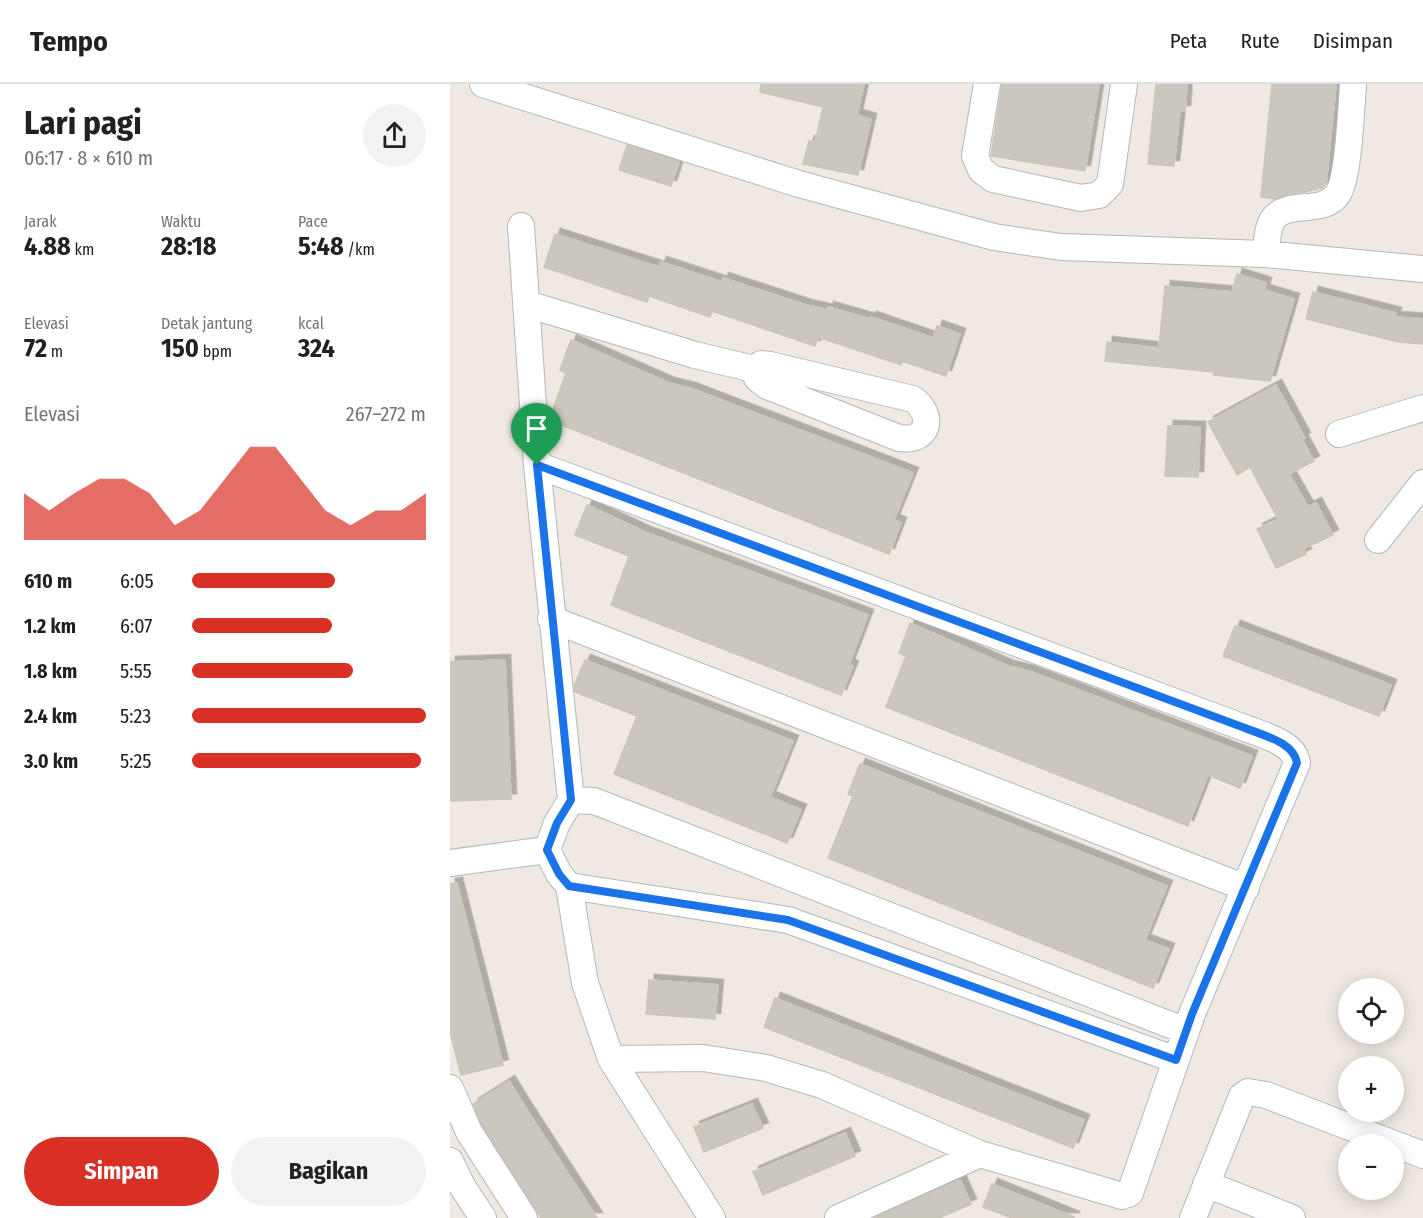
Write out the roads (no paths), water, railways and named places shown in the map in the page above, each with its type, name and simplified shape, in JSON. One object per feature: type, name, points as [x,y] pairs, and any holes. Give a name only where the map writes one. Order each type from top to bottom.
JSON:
[{"type":"street","points":[[483,84],[799,184],[994,237],[1061,246],[1265,254],[1423,269]]},
{"type":"street","points":[[987,84],[975,156],[977,165],[985,176],[1081,198],[1099,195],[1110,184],[1124,84]]},
{"type":"street","points":[[1265,254],[1272,219],[1280,213],[1322,205],[1339,193],[1344,177],[1353,85]]},
{"type":"street","points":[[521,226],[537,465],[571,800],[557,823],[547,850],[559,874],[569,886],[585,983],[611,1059],[712,1218]]},
{"type":"street","points":[[526,304],[695,355],[754,369],[761,364],[913,399],[924,409],[926,423],[921,435],[913,440],[899,438],[767,386],[757,378],[754,369]]},
{"type":"street","points":[[1339,434],[1423,408]]},
{"type":"street","points":[[537,465],[1245,728],[1288,747],[1296,757],[1297,763],[1186,1031],[1130,1194],[1126,1197],[980,1154],[822,1085],[766,1068],[703,1059],[611,1059]]},
{"type":"street","points":[[1378,540],[1423,483]]},
{"type":"street","points":[[551,619],[1246,888]]},
{"type":"street","points":[[571,800],[594,801],[1186,1031]]},
{"type":"street","points":[[450,864],[547,850]]},
{"type":"street","points":[[788,920],[805,883]]},
{"type":"street","points":[[569,886],[788,920],[1176,1060]]},
{"type":"street","points":[[450,1088],[469,1132],[524,1218]]},
{"type":"street","points":[[1193,1218],[1242,1096],[1248,1092],[1266,1095],[1423,1155]]},
{"type":"street","points":[[838,1218],[980,1154]]},
{"type":"street","points":[[450,1161],[462,1186],[483,1218]]},
{"type":"street","points":[[1206,1184],[1292,1218]]}]
